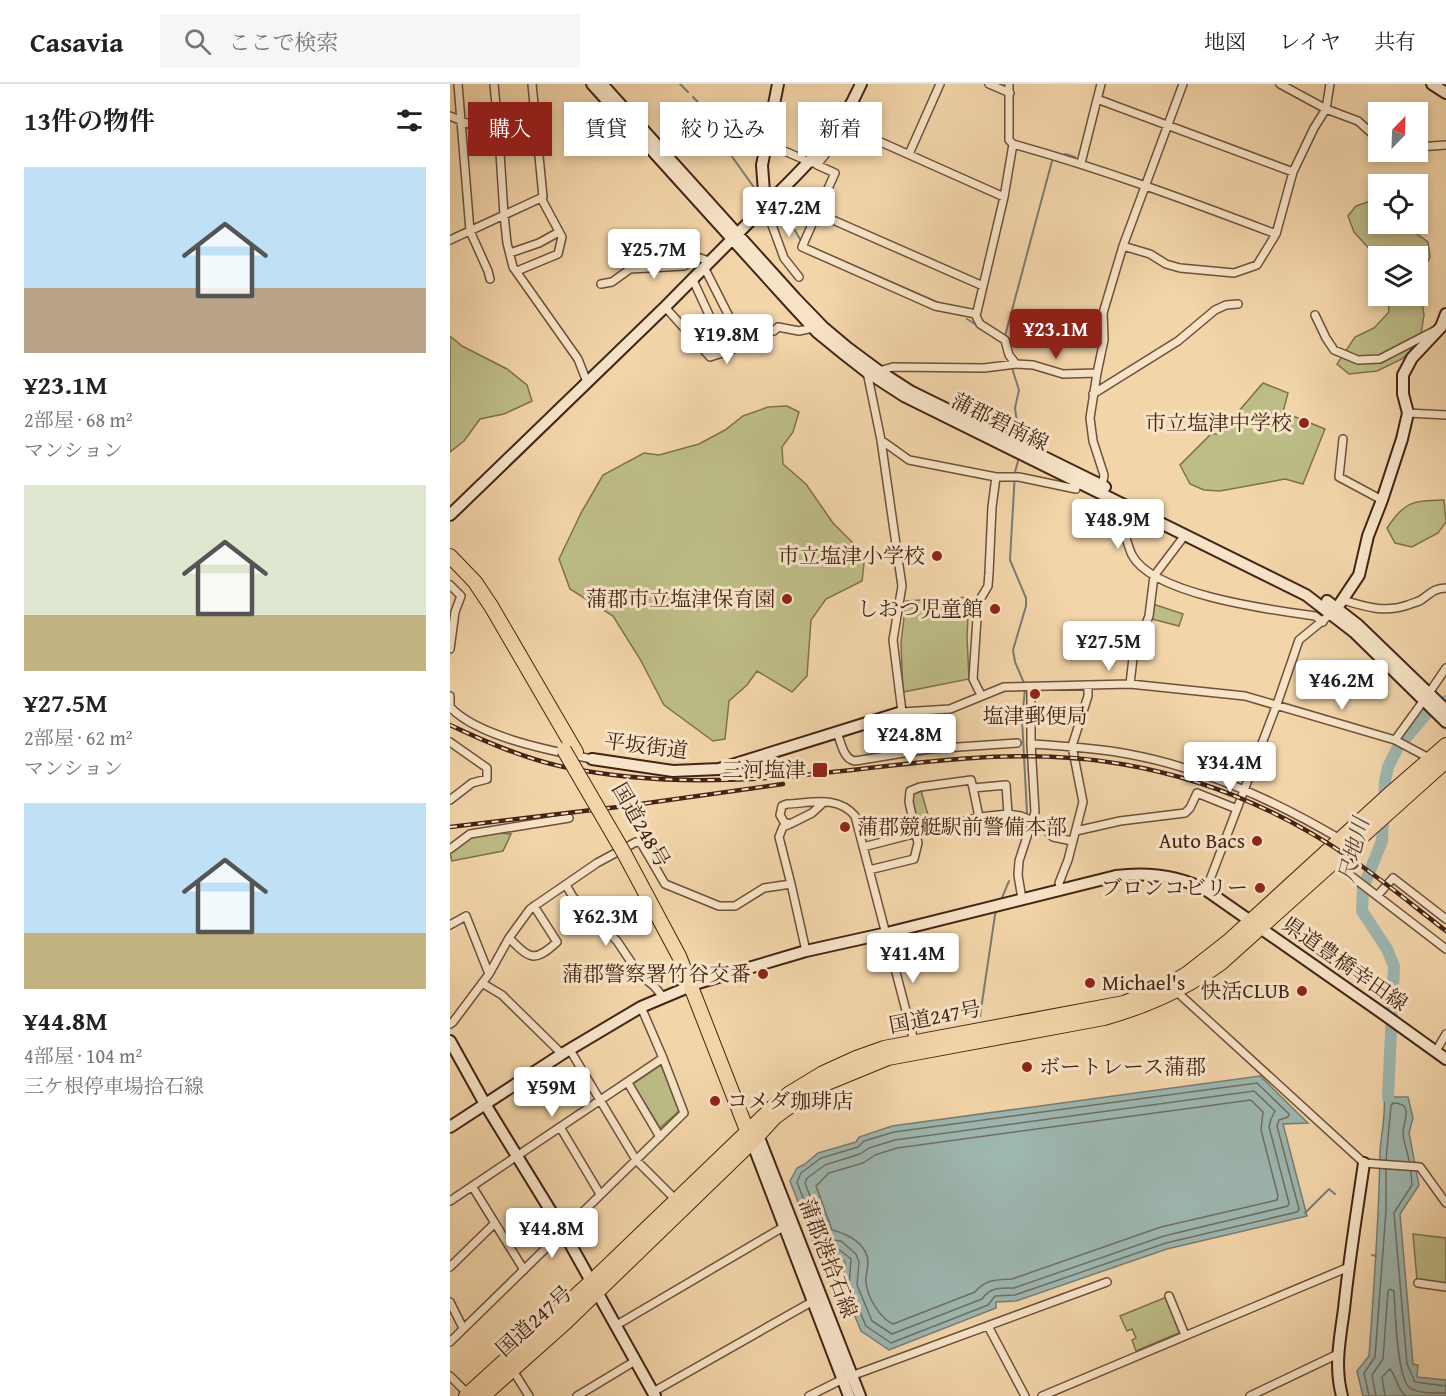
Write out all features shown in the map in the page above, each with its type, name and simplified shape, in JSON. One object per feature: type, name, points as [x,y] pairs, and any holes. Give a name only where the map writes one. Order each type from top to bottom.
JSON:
[{"type":"highway","name":"国道248号","points":[[450,556],[474,582],[491,606],[628,852],[694,985],[753,1132]]},
{"type":"highway","name":"国道248号","points":[[450,569],[484,611],[570,751]]},
{"type":"highway","name":"国道247号","points":[[467,1395],[595,1286],[790,1093],[823,1073],[866,1055],[914,1041],[1124,1003],[1170,984],[1256,924],[1333,862],[1440,763],[1446,745]]},
{"type":"highway","name":"国道247号","points":[[483,1396],[566,1322],[595,1286],[677,1201],[753,1132],[808,1093],[888,1058],[1104,1018],[1127,1012],[1177,992],[1221,963],[1340,839],[1392,792],[1440,763]]},
{"type":"main road","name":"蒲郡碧南線","points":[[592,84],[823,327],[879,371],[936,404],[1101,490],[1308,588],[1337,607],[1358,625],[1435,704],[1446,722]]},
{"type":"main road","name":"蒲郡碧南線","points":[[602,84],[813,328],[867,372],[934,412],[1073,480],[1101,490],[1117,502],[1296,590],[1337,607]]},
{"type":"main road","points":[[774,102],[778,84]]},
{"type":"main road","points":[[450,515],[665,307],[765,206],[813,163],[837,129],[861,84]]},
{"type":"main road","points":[[1432,84],[1446,93]]},
{"type":"main road","points":[[764,156],[761,174],[765,206]]},
{"type":"main road","points":[[1337,607],[1359,574],[1368,536],[1402,439],[1408,413],[1403,394],[1403,375],[1412,358],[1441,327],[1446,314]]},
{"type":"main road","name":"平坂街道","points":[[592,759],[673,771],[719,769],[902,712]]},
{"type":"main road","name":"県道豊橋幸田線","points":[[450,1127],[641,1007],[694,985],[806,951],[1116,876],[1140,873],[1178,879],[1206,890],[1446,1059]]},
{"type":"main road","points":[[450,1041],[485,1104],[595,1286],[654,1394]]},
{"type":"main road","name":"蒲郡港拾石線","points":[[753,1132],[847,1377],[860,1396]]},
{"type":"main road","points":[[1342,1396],[1337,1376],[1338,1354],[1348,1267],[1370,1163]]},
{"type":"main road","name":"蒲郡港拾石線","points":[[847,1377],[849,1396]]},
{"type":"street","points":[[458,84],[470,231],[490,279]]},
{"type":"street","points":[[494,84],[496,102]]},
{"type":"street","points":[[532,84],[534,102]]},
{"type":"street","points":[[909,154],[940,84]]},
{"type":"street","points":[[989,84],[1010,93]]},
{"type":"street","points":[[1010,84],[1009,140],[1013,144],[1147,185],[1276,234]]},
{"type":"street","points":[[1081,163],[1101,84]]},
{"type":"street","points":[[1101,490],[1104,475],[1093,441],[1090,418],[1096,373],[1104,340],[1103,313],[1123,246],[1183,84]]},
{"type":"street","points":[[1280,84],[1326,109],[1358,121],[1368,130]]},
{"type":"street","points":[[1123,246],[1150,254],[1166,264],[1180,268],[1234,273],[1257,265],[1276,234],[1293,172],[1314,128],[1326,109],[1330,84]]},
{"type":"street","points":[[1097,99],[1293,172]]},
{"type":"street","points":[[450,116],[468,124]]},
{"type":"street","points":[[813,163],[847,127],[1004,196]]},
{"type":"street","points":[[1012,365],[1005,340],[980,324],[976,314],[1004,196],[1013,144]]},
{"type":"street","points":[[1428,146],[1446,145]]},
{"type":"street","points":[[786,152],[835,173],[802,247],[935,306],[976,314]]},
{"type":"street","points":[[501,156],[504,215],[510,253],[517,271],[578,359],[587,382]]},
{"type":"street","points":[[517,271],[558,254],[562,237],[541,198],[543,197],[538,156]]},
{"type":"street","points":[[450,240],[541,198]]},
{"type":"street","points":[[765,206],[784,258],[799,277]]},
{"type":"street","points":[[817,213],[983,286]]},
{"type":"street","points":[[510,253],[539,243],[559,232]]},
{"type":"street","points":[[601,284],[612,282],[630,269],[684,266],[698,257],[706,264],[739,336]]},
{"type":"street","points":[[692,278],[717,332]]},
{"type":"street","points":[[1093,394],[1178,341],[1215,310],[1226,304],[1238,304]]},
{"type":"street","points":[[665,307],[710,357],[732,350],[752,334],[762,334],[767,330],[774,331],[778,327],[799,331],[813,328]]},
{"type":"street","points":[[1316,315],[1334,350],[1358,360],[1380,359],[1441,327]]},
{"type":"street","points":[[879,371],[893,367],[984,368],[1033,365],[1063,374],[1096,373]]},
{"type":"street","points":[[867,372],[881,440],[903,586],[893,640],[902,712]]},
{"type":"street","points":[[1408,413],[1446,415]]},
{"type":"street","points":[[1343,439],[1339,477],[1382,500]]},
{"type":"street","points":[[881,440],[909,460],[996,477],[1014,477],[1076,489],[1073,480]]},
{"type":"street","points":[[981,695],[972,679],[978,603],[988,586],[996,477]]},
{"type":"street","points":[[1117,502],[1132,556],[1154,576],[1196,593],[1256,608],[1315,616],[1323,622]]},
{"type":"street","points":[[1130,684],[1133,658],[1149,616],[1154,576],[1185,535]]},
{"type":"street","points":[[450,585],[461,596],[455,612],[450,649]]},
{"type":"street","points":[[1206,890],[1299,640],[1323,622],[1337,607],[1394,609],[1421,600],[1426,593],[1446,588]]},
{"type":"street","points":[[1398,742],[1435,704],[1446,668]]},
{"type":"street","name":"平坂街道","points":[[902,712],[950,709],[1004,687],[1130,684],[1245,696],[1277,704],[1398,742],[1440,763]]},
{"type":"street","points":[[1061,889],[1059,883],[1068,860],[1083,802],[1072,746],[1088,696],[1088,685]]},
{"type":"street","points":[[1022,899],[1018,875],[1019,861],[1035,812],[1027,687]]},
{"type":"street","points":[[450,696],[450,707]]},
{"type":"street","name":"平坂街道","points":[[450,707],[457,714],[498,735],[552,751],[592,759]]},
{"type":"street","points":[[837,732],[846,756],[855,761],[929,749],[1017,743]]},
{"type":"street","points":[[450,742],[487,768],[487,779],[472,783],[450,800]]},
{"type":"street","points":[[1031,744],[1072,746],[1128,754],[1188,768],[1245,789],[1302,816],[1340,839]]},
{"type":"street","points":[[869,870],[914,859],[918,843],[909,802],[910,791],[920,787],[971,780],[979,816]]},
{"type":"street","points":[[973,788],[1006,785],[1008,814]]},
{"type":"street","points":[[1076,831],[1120,821],[1185,813],[1197,793],[1237,809]]},
{"type":"street","points":[[790,824],[784,822],[780,815],[782,806],[834,801],[849,808],[855,816],[914,1041]]},
{"type":"street","points":[[806,951],[779,837],[783,827],[812,813],[824,802]]},
{"type":"street","points":[[863,847],[979,816],[1008,814],[1022,816],[1033,821],[1053,837],[1072,841]]},
{"type":"street","points":[[450,849],[470,834],[569,818]]},
{"type":"street","points":[[450,1024],[489,974],[509,938],[534,906],[597,863],[636,842],[641,843],[665,884],[719,906],[735,906],[764,888],[791,884]]},
{"type":"street","points":[[1333,862],[1446,949]]},
{"type":"street","points":[[1374,894],[1393,878],[1446,919]]},
{"type":"street","points":[[566,885],[573,897],[617,941],[639,974],[663,997]]},
{"type":"street","points":[[509,938],[525,953],[538,956],[543,955],[557,942],[534,906]]},
{"type":"street","points":[[450,925],[466,916],[489,974]]},
{"type":"street","points":[[482,983],[502,995],[566,1052],[600,1101],[636,1160],[677,1201]]},
{"type":"street","points":[[1177,992],[1370,1163],[1420,1167],[1445,1199]]},
{"type":"street","points":[[450,1342],[684,1111],[641,1007]]},
{"type":"street","points":[[1436,1051],[1446,1034]]},
{"type":"street","points":[[450,1201],[663,1058]]},
{"type":"street","points":[[628,1083],[660,1137]]},
{"type":"street","points":[[560,1127],[600,1194]]},
{"type":"street","points":[[472,1186],[524,1270]]},
{"type":"street","points":[[450,1268],[495,1224]]},
{"type":"street","points":[[615,1326],[789,1225]]},
{"type":"street","points":[[1042,1396],[1348,1267]]},
{"type":"street","points":[[809,1396],[847,1377],[1107,1282]]},
{"type":"street","points":[[1418,1283],[1446,1287]]},
{"type":"street","points":[[1169,1296],[1185,1335]]},
{"type":"street","points":[[654,1394],[817,1299]]},
{"type":"street","points":[[450,1302],[463,1328]]},
{"type":"street","points":[[988,1326],[1025,1396]]},
{"type":"street","points":[[1250,1396],[1338,1354]]},
{"type":"street","points":[[577,1396],[635,1361]]},
{"type":"street","points":[[512,1369],[530,1396]]},
{"type":"street","points":[[450,1376],[467,1395]]},
{"type":"green space","points":[[1368,202],[1368,234],[1417,234],[1428,242],[1430,257],[1428,262],[1428,246],[1368,247],[1354,232],[1348,216],[1356,206]]},
{"type":"green space","points":[[1389,306],[1423,306],[1424,315],[1420,341],[1402,359],[1377,371],[1349,374],[1337,364],[1355,337],[1374,328],[1389,312]]},
{"type":"green space","points":[[450,336],[462,346],[507,369],[527,385],[532,401],[504,414],[480,419],[464,441],[450,452]]},
{"type":"green space","points":[[1263,383],[1288,393],[1283,412],[1325,429],[1303,484],[1285,479],[1220,491],[1204,490],[1190,484],[1180,465],[1211,434],[1219,434]]},
{"type":"green space","points":[[787,406],[799,412],[793,432],[782,447],[783,464],[806,484],[833,523],[865,555],[862,581],[826,599],[811,620],[807,676],[792,692],[757,671],[747,685],[729,701],[725,739],[713,741],[664,705],[640,659],[613,616],[570,589],[559,559],[581,513],[603,475],[644,453],[659,455],[699,444],[725,430],[743,416],[768,407]]},
{"type":"green space","points":[[1444,500],[1446,522],[1438,533],[1412,547],[1395,543],[1387,528],[1399,512],[1417,502]]},
{"type":"green space","points":[[969,597],[967,636],[969,679],[903,692],[901,643],[906,601]]},
{"type":"green space","points":[[1150,603],[1183,614],[1179,626],[1148,618]]},
{"type":"green space","points":[[920,787],[932,829],[915,833],[910,791]]},
{"type":"green space","points":[[498,833],[511,834],[503,851],[452,861],[450,853],[471,837]]},
{"type":"green space","points":[[661,1065],[679,1111],[660,1128],[633,1084]]},
{"type":"green space","points":[[1413,1234],[1446,1238],[1446,1283],[1417,1280]]},
{"type":"green space","points":[[1169,1296],[1181,1332],[1136,1351],[1132,1340],[1136,1338],[1132,1329],[1127,1331],[1120,1316]]},
{"type":"water","name":"ボートレース蒲郡","points":[[1260,1076],[1308,1123],[1283,1124],[1307,1216],[1167,1249],[1016,1301],[996,1302],[996,1308],[889,1350],[861,1331],[843,1287],[845,1262],[834,1253],[823,1267],[790,1181],[797,1168],[818,1153],[856,1142],[859,1137],[892,1126]]},
{"type":"water","points":[[1384,1097],[1408,1097],[1413,1118],[1409,1133],[1419,1185],[1400,1214],[1413,1364],[1418,1365],[1417,1377],[1446,1380],[1446,1396],[1363,1396],[1357,1371],[1369,1356]]},
{"type":"waterway","points":[[680,84],[688,92]]},
{"type":"waterway","points":[[1102,95],[1105,84]]},
{"type":"waterway","points":[[693,97],[711,115],[718,126],[723,144],[758,193]]},
{"type":"waterway","points":[[1090,141],[1099,106]]},
{"type":"waterway","points":[[1065,154],[1075,157]]},
{"type":"waterway","points":[[1005,336],[1052,161]]},
{"type":"waterway","points":[[781,206],[801,241]]},
{"type":"waterway","points":[[809,246],[937,302]]},
{"type":"waterway","points":[[967,319],[980,327]]},
{"type":"waterway","points":[[995,337],[1002,343],[1009,362]]},
{"type":"waterway","points":[[1012,368],[1019,390],[1015,408],[1019,437]]},
{"type":"waterway","points":[[1018,461],[1015,472],[1010,560],[1026,598],[1026,606],[1013,650],[1015,662],[1024,683]]},
{"type":"waterway","points":[[1025,689],[1022,719],[1027,813]]},
{"type":"waterway","name":"尺地川","points":[[1388,1097],[1394,966],[1387,949],[1362,911],[1363,888],[1382,841],[1385,781],[1388,767],[1398,747],[1427,713],[1446,701]]},
{"type":"waterway","points":[[1001,900],[1009,881]]},
{"type":"waterway","points":[[980,1016],[997,908]]},
{"type":"waterway","points":[[1305,1213],[1329,1189],[1335,1194]]},
{"type":"waterway","points":[[1372,1255],[1376,1256]]},
{"type":"railway","points":[[450,725],[478,738],[549,764],[620,776],[659,779],[767,778],[969,758],[1019,756],[1070,758],[1152,770],[1243,799],[1299,827],[1365,868],[1446,931]]},
{"type":"railway","points":[[450,827],[783,784]]},
{"type":"place","name":"市立塩津中学校","points":[[1304,423]]},
{"type":"place","name":"市立塩津小学校","points":[[937,556]]},
{"type":"place","name":"蒲郡市立塩津保育園","points":[[787,599]]},
{"type":"place","name":"しおつ児童館","points":[[995,609]]},
{"type":"place","name":"塩津郵便局","points":[[1035,694]]},
{"type":"place","name":"三河塩津","points":[[820,770]]},
{"type":"place","name":"蒲郡競艇駅前警備本部","points":[[845,827]]},
{"type":"place","name":"Auto Bacs","points":[[1257,841]]},
{"type":"place","name":"ブロンコビリー","points":[[1260,888]]},
{"type":"place","name":"蒲郡警察署竹谷交番","points":[[763,974]]},
{"type":"place","name":"Michael's","points":[[1090,983]]},
{"type":"place","name":"快活CLUB","points":[[1302,991]]},
{"type":"place","name":"ボートレース蒲郡","points":[[1027,1067]]},
{"type":"place","name":"コメダ珈琲店","points":[[715,1101]]}]
